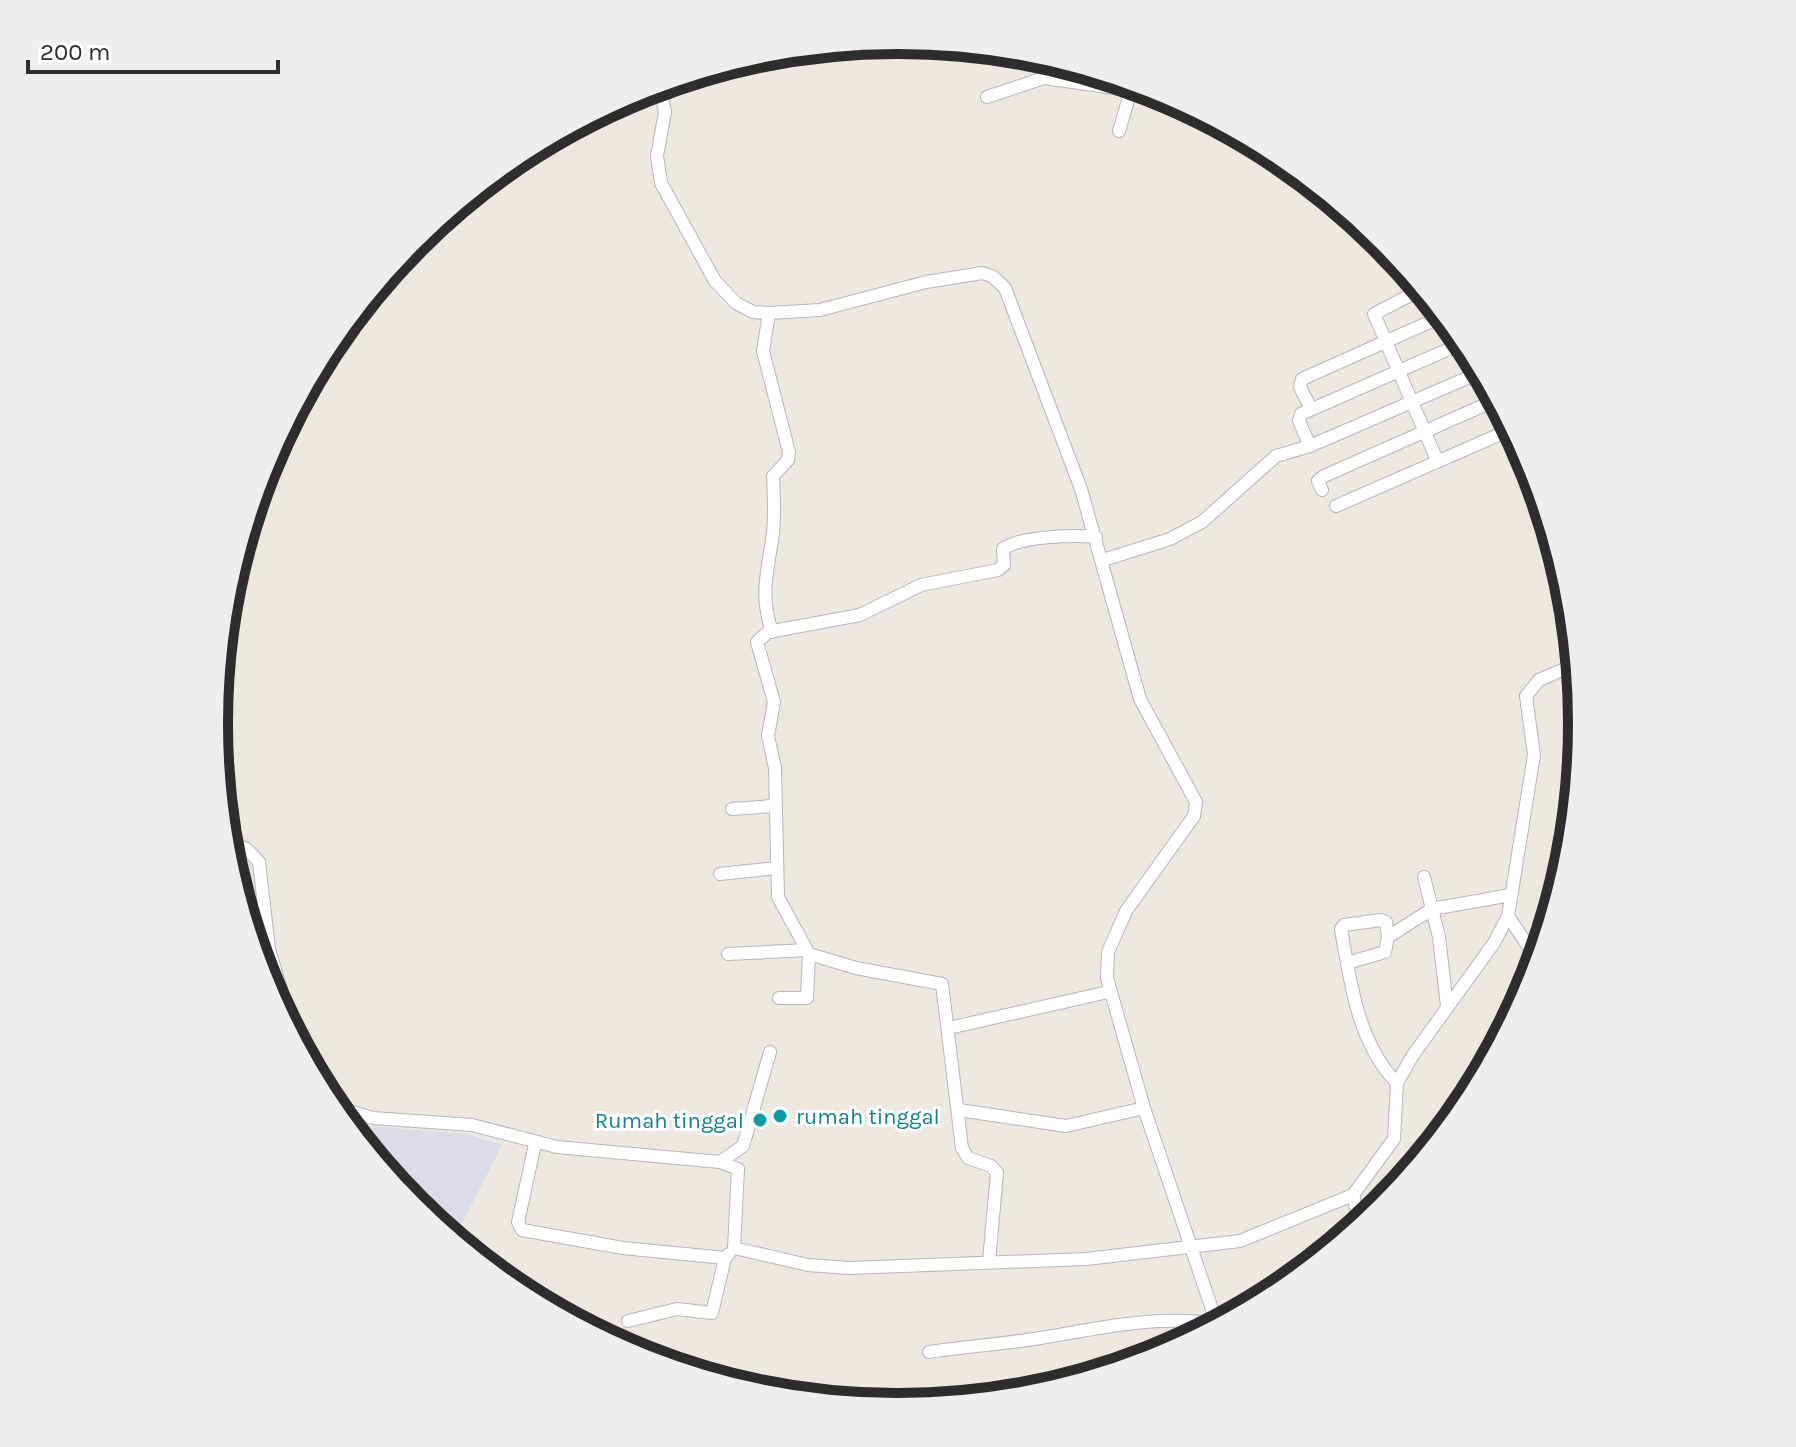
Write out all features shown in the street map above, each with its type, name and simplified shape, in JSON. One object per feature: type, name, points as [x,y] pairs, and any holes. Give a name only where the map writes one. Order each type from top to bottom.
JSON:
[{"type":"street","points":[[987,97],[1044,78],[1089,83]]},
{"type":"street","points":[[1119,131],[1129,96]]},
{"type":"street","points":[[661,98],[665,120],[657,166],[665,193],[723,291],[744,308],[769,313],[842,306],[948,277],[992,276],[1012,298],[1038,382],[1078,481],[1096,537],[1140,699],[1191,789],[1197,807],[1118,925],[1106,964],[1108,992],[1214,1313]]},
{"type":"street","points":[[1411,294],[1374,313],[1437,460]]},
{"type":"street","points":[[769,313],[763,351],[789,452],[787,462],[773,476],[773,526],[763,592],[772,632]]},
{"type":"street","points":[[1311,409],[1300,380],[1432,321]]},
{"type":"street","points":[[1310,446],[1299,419],[1311,409],[1452,348]]},
{"type":"street","points":[[1103,560],[1170,539],[1202,522],[1265,463],[1289,450],[1310,446],[1470,377]]},
{"type":"street","points":[[1322,490],[1320,478],[1486,404]]},
{"type":"street","points":[[1336,506],[1501,434]]},
{"type":"street","points":[[779,998],[807,998],[807,952],[780,904],[775,768],[768,736],[774,702],[757,642],[761,635],[860,615],[921,585],[998,570],[1004,565],[1003,549],[1012,543],[1054,537],[1096,537]]},
{"type":"street","points":[[535,1144],[518,1222],[522,1230],[623,1248],[729,1253],[829,1267],[1071,1260],[1240,1241],[1353,1195],[1394,1139],[1397,1083],[1447,1006],[1494,943],[1508,916],[1534,755],[1526,696],[1539,680],[1565,669]]},
{"type":"street","points":[[732,809],[774,806]]},
{"type":"street","points":[[240,846],[247,849],[259,862],[267,938],[274,965]]},
{"type":"street","points":[[720,874],[777,868]]},
{"type":"street","points":[[1424,877],[1447,1006]]},
{"type":"street","points":[[1388,937],[1432,909],[1511,895]]},
{"type":"street","points":[[1508,916],[1529,946]]},
{"type":"street","points":[[1347,963],[1386,951],[1388,937],[1384,920],[1342,927],[1347,963],[1358,1007],[1377,1058],[1397,1083]]},
{"type":"street","points":[[728,954],[807,952],[856,968],[940,982],[949,1028],[964,1154],[991,1166],[997,1173],[989,1261]]},
{"type":"street","points":[[949,1028],[1108,992]]},
{"type":"street","points":[[628,1321],[677,1309],[712,1313],[729,1253],[743,1146],[770,1052]]},
{"type":"street","points":[[959,1110],[1066,1126],[1144,1108]]},
{"type":"street","points":[[354,1113],[365,1117],[462,1124],[535,1144],[720,1162],[738,1169]]},
{"type":"street","points":[[720,1162],[743,1146]]},
{"type":"street","points":[[1353,1195],[1357,1210]]},
{"type":"street","points":[[929,1352],[1036,1339],[1140,1320],[1199,1321]]},
{"type":"shaded area","points":[[242,859],[251,865],[256,913]]},
{"type":"shaded area","points":[[363,1126],[467,1134],[502,1145],[459,1229],[395,1165]]},
{"type":"place","name":"rumah tinggal","points":[[780,1116]]},
{"type":"place","name":"Rumah tinggal","points":[[760,1120]]}]
